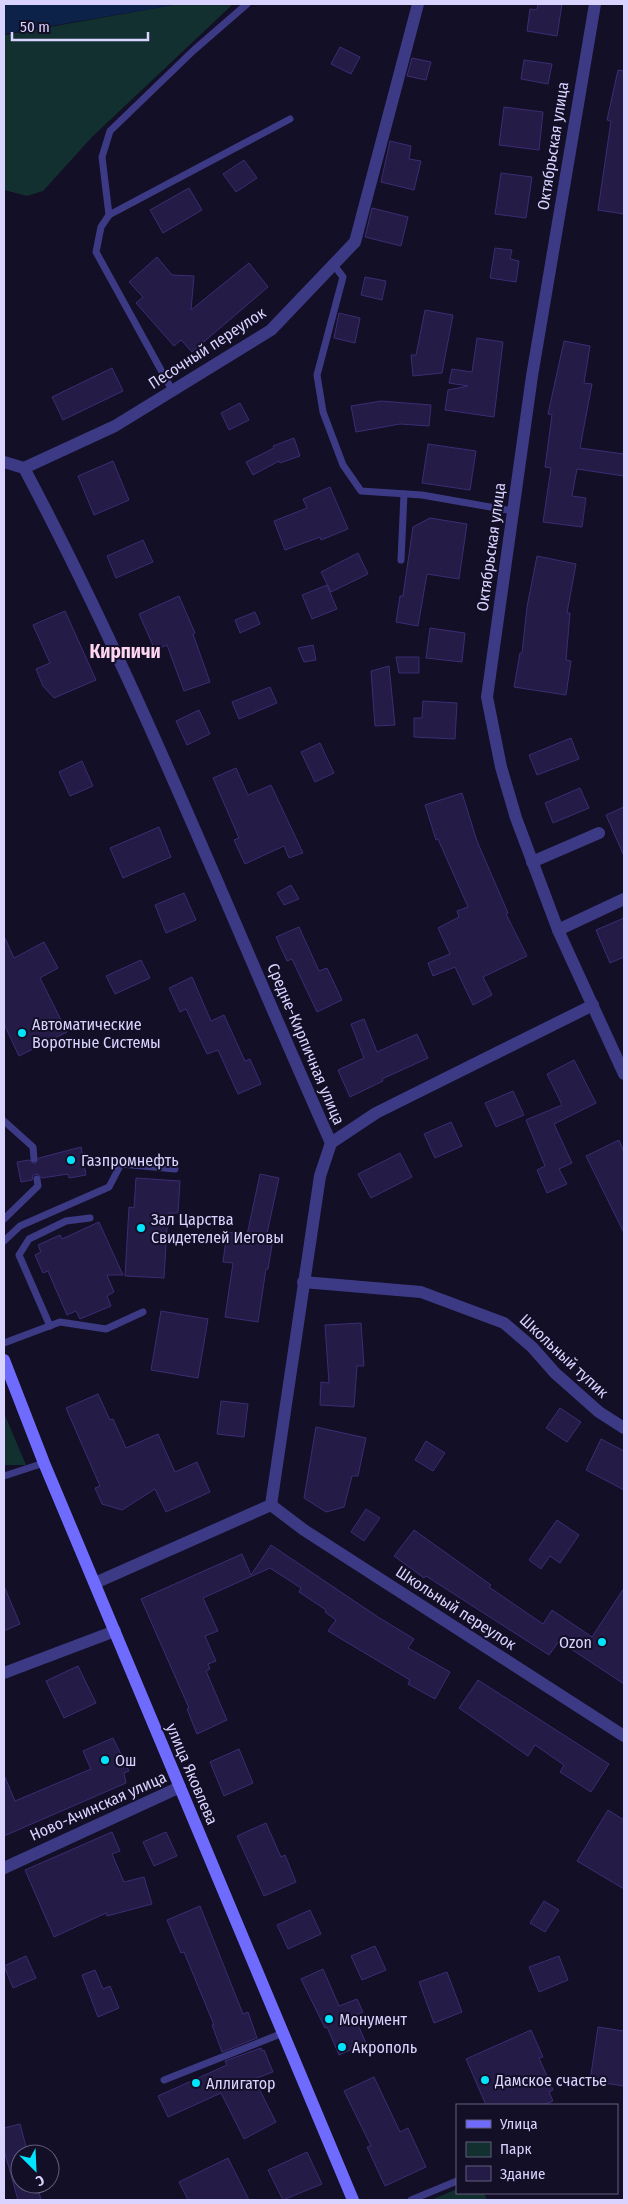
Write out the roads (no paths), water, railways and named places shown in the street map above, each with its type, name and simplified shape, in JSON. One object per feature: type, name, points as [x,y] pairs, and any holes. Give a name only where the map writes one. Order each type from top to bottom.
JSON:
[{"type":"main road","name":"улица Яковлева","points":[[4,1360],[44,1464],[353,2200]]},
{"type":"street","name":"Песочный переулок","points":[[24,468],[115,426],[271,330],[355,242],[418,4]]},
{"type":"street","name":"Октябрьская улица","points":[[594,4],[535,356],[487,697],[501,767],[516,818],[558,930],[624,1074]]},
{"type":"street","points":[[4,462],[24,468]]},
{"type":"street","name":"Средне-Кирпичная улица","points":[[24,468],[68,551],[186,807],[331,1142],[320,1176],[271,1505]]},
{"type":"street","points":[[532,862],[599,833]]},
{"type":"street","points":[[558,930],[624,899]]},
{"type":"street","points":[[331,1142],[376,1113],[593,1005]]},
{"type":"street","name":"Школьный тупик","points":[[303,1282],[422,1292],[504,1324],[532,1347],[555,1373],[599,1412],[624,1428]]},
{"type":"street","points":[[94,1583],[271,1505]]},
{"type":"street","name":"Школьный переулок","points":[[271,1505],[304,1530],[624,1736]]},
{"type":"street","points":[[4,1674],[114,1631]]},
{"type":"street","name":"Ново-Ачинская улица","points":[[4,1868],[180,1787]]},
{"type":"lane","points":[[109,215],[102,157],[110,131],[194,50],[247,4]]},
{"type":"lane","points":[[172,390],[96,252],[101,227],[109,215],[290,118]]},
{"type":"lane","points":[[333,264],[343,277],[317,376],[323,412],[343,465],[361,491],[404,494],[513,511]]},
{"type":"lane","points":[[401,560],[404,494]]},
{"type":"lane","points":[[4,1121],[33,1147],[34,1158]]},
{"type":"lane","points":[[4,1241],[20,1226],[109,1187],[120,1164],[175,1169]]},
{"type":"lane","points":[[4,1219],[38,1186],[37,1179]]},
{"type":"lane","points":[[50,1326],[19,1255],[29,1238],[66,1221],[90,1218]]},
{"type":"lane","points":[[4,1343],[60,1322],[106,1329],[143,1312]]},
{"type":"lane","points":[[4,1476],[44,1464]]},
{"type":"lane","points":[[164,2080],[283,2033]]},
{"type":"lane","points":[[411,2200],[456,2181]]},
{"type":"water","points":[[4,4],[179,4],[4,34]]},
{"type":"place","name":"Автоматические Воротные Системы","points":[[22,1033]]},
{"type":"place","name":"Газпромнефть","points":[[71,1160]]},
{"type":"place","name":"Зал Царства Свидетелей Иеговы","points":[[141,1228]]},
{"type":"place","name":"Ozon","points":[[602,1642]]},
{"type":"place","name":"Ош","points":[[105,1760]]},
{"type":"place","name":"Монумент","points":[[329,2019]]},
{"type":"place","name":"Акрополь","points":[[342,2047]]},
{"type":"place","name":"Дамское счастье","points":[[485,2080]]},
{"type":"place","name":"Аллигатор","points":[[196,2083]]},
{"type":"district","name":"Кирпичи","points":[[125,651]]}]
